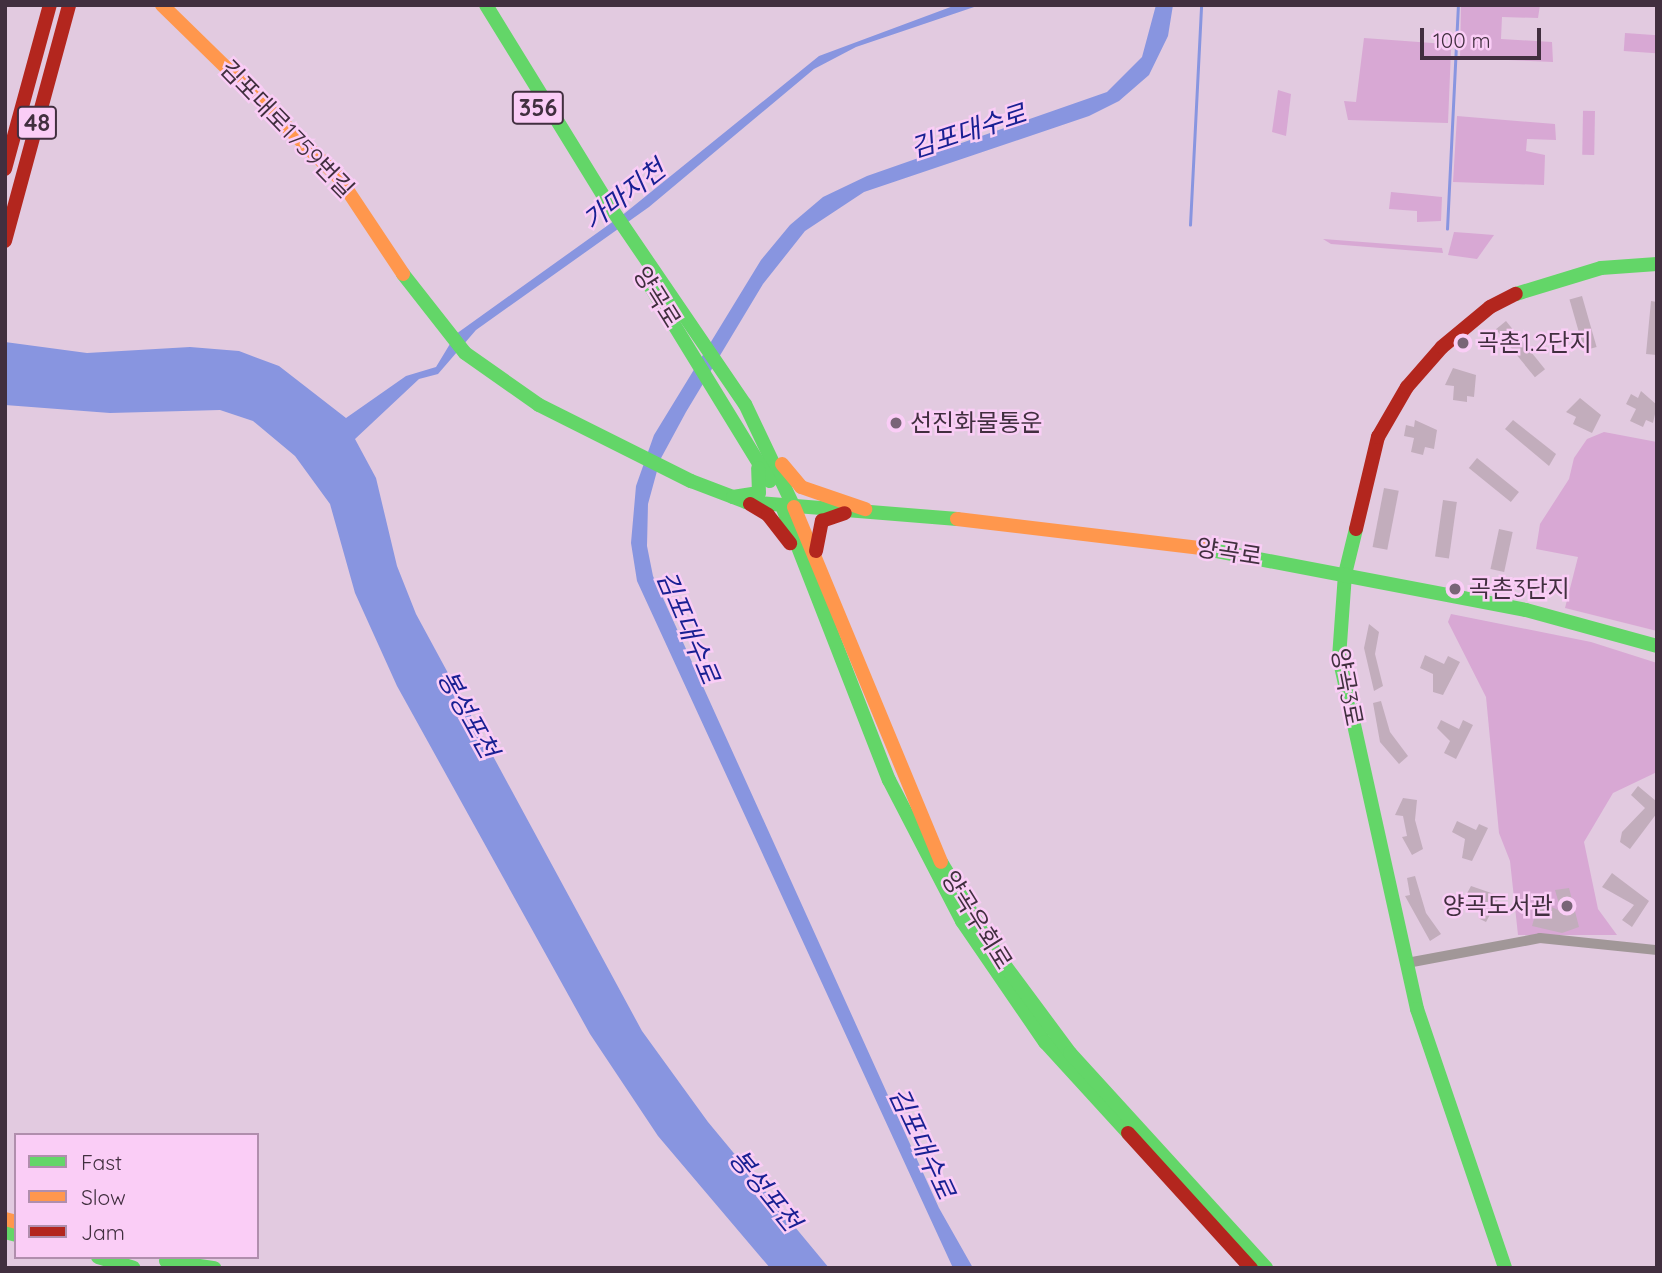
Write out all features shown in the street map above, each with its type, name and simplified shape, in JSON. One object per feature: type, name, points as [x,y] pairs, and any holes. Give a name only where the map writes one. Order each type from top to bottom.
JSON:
[{"type":"main road","name":"48","points":[[5,169],[50,5]]},
{"type":"main road","name":"48","points":[[5,241],[69,5]]},
{"type":"main road","name":"김포대로1759번길","points":[[162,5],[340,178],[446,334],[465,353],[539,405],[663,468],[740,500]]},
{"type":"main road","name":"356","points":[[475,5],[626,239]]},
{"type":"main road","name":"356","points":[[486,5],[605,207]]},
{"type":"main road","points":[[26,91],[44,96]]},
{"type":"main road","name":"양곡로","points":[[626,239],[699,335],[745,404]]},
{"type":"main road","name":"양곡로","points":[[626,239],[692,352],[750,441]]},
{"type":"main road","name":"양곡3로","points":[[1505,1268],[1429,1058],[1407,963],[1339,657],[1345,574],[1378,437],[1407,387],[1442,346],[1490,307],[1533,286],[1601,268],[1657,264]]},
{"type":"main road","points":[[745,404],[801,487],[864,509]]},
{"type":"main road","name":"356","points":[[745,404],[788,507]]},
{"type":"main road","points":[[740,500],[753,497],[762,488],[750,441]]},
{"type":"main road","name":"356","points":[[750,441],[788,507]]},
{"type":"main road","points":[[740,500],[788,507]]},
{"type":"main road","points":[[740,500],[768,515],[803,563]]},
{"type":"main road","name":"양곡로","points":[[788,507],[864,509],[1220,550],[1526,610],[1657,646]]},
{"type":"main road","name":"양곡우회로","points":[[788,507],[803,563],[909,827],[991,968],[1066,1067],[1251,1268]]},
{"type":"main road","name":"양곡우회로","points":[[788,507],[824,583],[929,841],[995,952],[1070,1053],[1266,1268]]},
{"type":"main road","points":[[824,583],[817,528],[836,515],[864,509]]},
{"type":"main road","points":[[104,1259],[133,1268]]},
{"type":"main road","points":[[159,1259],[183,1268]]},
{"type":"main road","points":[[159,1259],[195,1268]]},
{"type":"main road","points":[[159,1259],[214,1268]]},
{"type":"street","points":[[1407,963],[1529,938],[1657,950]]},
{"type":"shaded area","points":[[1461,5],[1540,5],[1538,18],[1502,17],[1501,39],[1552,42],[1553,62],[1460,58]]},
{"type":"shaded area","points":[[1625,33],[1657,35],[1656,53],[1624,51]]},
{"type":"shaded area","points":[[1364,38],[1446,44],[1451,50],[1448,123],[1348,120],[1344,101],[1356,102]]},
{"type":"shaded area","points":[[1278,90],[1291,94],[1286,136],[1272,132]]},
{"type":"shaded area","points":[[1583,111],[1595,111],[1594,155],[1582,155]]},
{"type":"shaded area","points":[[1457,116],[1555,124],[1556,140],[1527,139],[1526,151],[1545,155],[1544,185],[1453,182]]},
{"type":"shaded area","points":[[1391,192],[1442,197],[1441,221],[1417,222],[1417,211],[1389,209]]},
{"type":"shaded area","points":[[1454,232],[1494,235],[1477,259],[1448,255]]},
{"type":"shaded area","points":[[1323,239],[1442,248],[1443,253],[1331,244]]},
{"type":"shaded area","points":[[1604,432],[1657,442],[1657,631],[1565,608],[1578,557],[1536,549],[1540,524],[1569,479],[1574,458],[1587,439]]},
{"type":"shaded area","points":[[1451,614],[1591,642],[1657,663],[1657,772],[1613,793],[1584,842],[1598,909],[1617,935],[1518,935],[1510,861],[1499,833],[1486,697],[1448,622]]},
{"type":"water","name":"봉성포천","points":[[956,5],[980,5],[856,47],[814,69],[649,207],[476,330],[438,374],[419,379],[355,439],[376,478],[397,566],[416,614],[642,1031],[708,1122],[829,1268],[770,1268],[658,1136],[590,1034],[397,686],[355,593],[330,504],[295,456],[253,421],[220,410],[110,413],[5,405],[5,342],[87,353],[190,347],[239,351],[279,366],[346,418],[406,376],[436,367],[456,334],[625,213],[819,56]]},
{"type":"water","points":[[1156,5],[1173,5],[1168,36],[1149,75],[1119,101],[1089,116],[864,192],[805,231],[763,284],[686,412],[660,460],[648,504],[647,546],[653,576],[939,1208],[973,1268],[953,1268],[637,581],[631,543],[636,486],[654,435],[761,260],[790,225],[823,197],[867,176],[1107,92],[1142,57]]},
{"type":"building","points":[[1582,296],[1597,347],[1584,351],[1570,300]]},
{"type":"building","points":[[1651,301],[1657,302],[1657,355],[1646,354]]},
{"type":"building","points":[[1506,321],[1545,369],[1535,377],[1496,329]]},
{"type":"building","points":[[1453,368],[1476,375],[1474,397],[1467,396],[1467,402],[1453,400],[1454,386],[1445,385]]},
{"type":"building","points":[[1641,391],[1657,405],[1653,423],[1646,420],[1643,427],[1630,421],[1636,409],[1626,404],[1631,394],[1638,398]]},
{"type":"building","points":[[1580,398],[1601,415],[1592,433],[1573,424],[1576,417],[1566,412]]},
{"type":"building","points":[[1415,420],[1437,430],[1434,449],[1425,447],[1423,455],[1411,452],[1414,438],[1404,436],[1406,425],[1414,427]]},
{"type":"building","points":[[1513,420],[1556,454],[1549,466],[1505,429]]},
{"type":"building","points":[[1477,458],[1519,492],[1511,502],[1469,468]]},
{"type":"building","points":[[1384,488],[1399,491],[1387,550],[1373,547]]},
{"type":"building","points":[[1443,500],[1457,502],[1449,558],[1435,556]]},
{"type":"building","points":[[1499,529],[1513,532],[1504,572],[1490,569]]},
{"type":"building","points":[[1369,624],[1379,632],[1375,654],[1383,686],[1374,691],[1364,648]]},
{"type":"building","points":[[1425,655],[1444,664],[1448,656],[1460,662],[1443,695],[1433,692],[1433,674],[1420,668]]},
{"type":"building","points":[[1381,701],[1390,732],[1408,756],[1399,764],[1380,742],[1373,703]]},
{"type":"building","points":[[1441,720],[1459,729],[1463,720],[1473,725],[1456,759],[1444,753],[1450,741],[1437,728]]},
{"type":"building","points":[[1638,786],[1656,801],[1657,813],[1630,849],[1620,842],[1622,832],[1645,808],[1631,795]]},
{"type":"building","points":[[1403,798],[1417,800],[1415,820],[1423,849],[1412,855],[1402,837],[1407,836],[1403,816],[1395,815]]},
{"type":"building","points":[[1457,821],[1476,830],[1479,824],[1488,828],[1472,861],[1462,858],[1465,839],[1452,832]]},
{"type":"building","points":[[1612,873],[1649,901],[1632,927],[1622,920],[1634,905],[1602,887]]},
{"type":"building","points":[[1415,876],[1426,913],[1441,934],[1430,941],[1405,896],[1410,895],[1407,878]]},
{"type":"building","points":[[1471,886],[1500,896],[1486,922],[1478,918],[1482,910],[1477,903],[1465,897]]},
{"type":"building","name":"양곡도서관","points":[[1569,888],[1579,927],[1562,933],[1532,926],[1539,902],[1561,911],[1555,890]]},
{"type":"waterway","points":[[1190,225],[1201,5]]},
{"type":"waterway","points":[[1447,229],[1458,5]]},
{"type":"traffic: fast","points":[[486,5],[609,205],[745,404],[794,507]]},
{"type":"traffic: fast","points":[[1516,294],[1601,268],[1657,264]]},
{"type":"traffic: fast","points":[[403,274],[465,353],[539,405],[691,481],[746,502],[957,519]]},
{"type":"traffic: fast","points":[[646,279],[770,481]]},
{"type":"traffic: fast","points":[[733,497],[759,493],[758,468]]},
{"type":"traffic: fast","points":[[782,506],[889,780],[962,921],[1045,1042],[1128,1133]]},
{"type":"traffic: fast","points":[[1356,529],[1345,574],[1339,657],[1417,1009],[1505,1268]]},
{"type":"traffic: fast","points":[[1201,548],[1526,610],[1657,646]]},
{"type":"traffic: fast","points":[[941,862],[995,952],[1070,1053],[1266,1268]]},
{"type":"traffic: fast","points":[[5,1232],[14,1234]]},
{"type":"traffic: fast","points":[[104,1259],[133,1268]]},
{"type":"traffic: fast","points":[[166,1261],[214,1268]]},
{"type":"traffic: slow","points":[[162,5],[340,179],[403,274]]},
{"type":"traffic: slow","points":[[782,464],[801,487],[865,509]]},
{"type":"traffic: slow","points":[[794,507],[941,862]]},
{"type":"traffic: slow","points":[[957,519],[1201,548]]},
{"type":"traffic: slow","points":[[5,1219],[14,1221]]},
{"type":"traffic: jam","points":[[5,169],[50,5]]},
{"type":"traffic: jam","points":[[5,241],[69,5]]},
{"type":"traffic: jam","points":[[1356,529],[1378,437],[1407,387],[1442,347],[1490,307],[1516,294]]},
{"type":"traffic: jam","points":[[750,504],[768,515],[790,543]]},
{"type":"traffic: jam","points":[[816,551],[822,521],[845,513]]},
{"type":"traffic: jam","points":[[1128,1133],[1251,1268]]},
{"type":"place","name":"곡촌1.2단지","points":[[1463,343]]},
{"type":"place","name":"선진화물통운","points":[[896,423]]},
{"type":"place","name":"곡촌3단지","points":[[1455,589]]},
{"type":"place","name":"양곡도서관","points":[[1567,906]]},
{"type":"water label","name":"김포대수로","points":[[968,131]]},
{"type":"water label","name":"가마지천","points":[[624,195]]},
{"type":"water label","name":"김포대수로","points":[[688,627]]},
{"type":"water label","name":"김포대수로","points":[[922,1143]]}]
